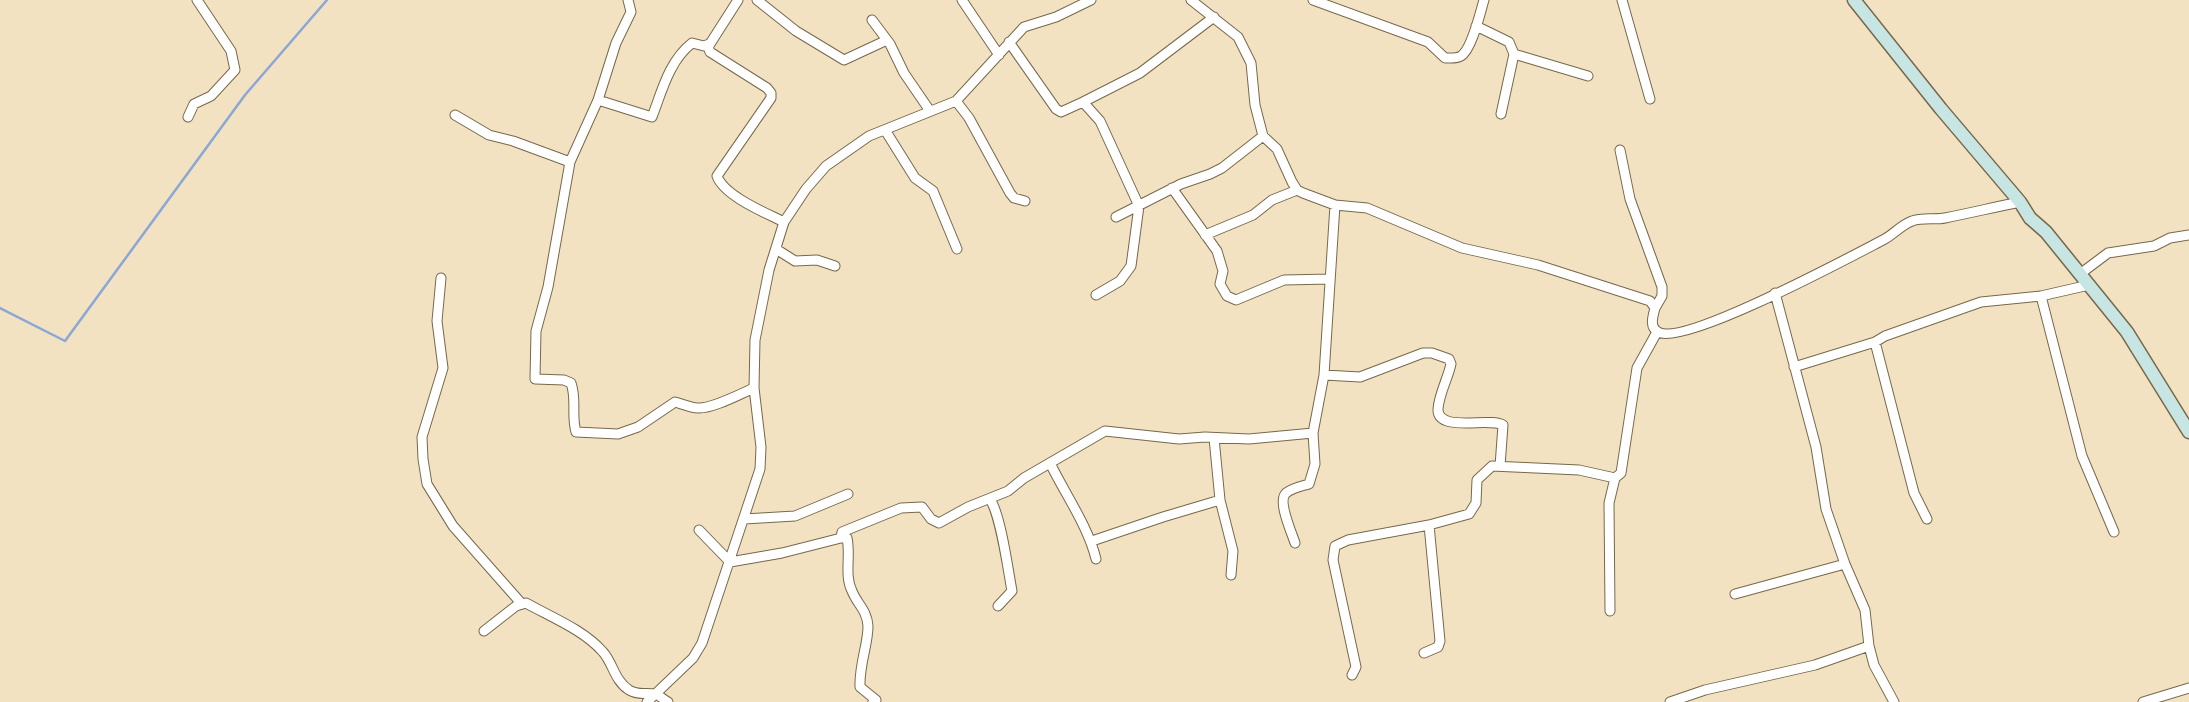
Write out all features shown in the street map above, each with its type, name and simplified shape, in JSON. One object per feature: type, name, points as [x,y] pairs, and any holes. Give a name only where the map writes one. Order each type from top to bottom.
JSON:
[{"type":"main road","points":[[1854,0],[1941,109],[2020,202],[2030,218],[2046,232],[2127,332],[2189,432]]},
{"type":"street","points":[[188,117],[194,104],[211,96],[235,70],[231,51],[198,0]]},
{"type":"street","points":[[628,0],[632,12],[616,43],[598,100],[570,162],[548,287],[536,331],[535,379],[564,380],[571,383],[575,393],[572,420],[576,432],[618,434],[638,427],[675,402],[696,409],[712,407],[725,399],[754,388]]},
{"type":"street","points":[[738,0],[708,47],[710,52],[754,78],[771,93],[771,98],[720,169],[717,176],[719,183],[748,203],[784,222]]},
{"type":"street","points":[[757,0],[796,31],[844,60],[887,40]]},
{"type":"street","points":[[962,0],[999,55]]},
{"type":"street","points":[[647,702],[693,658],[702,643],[760,469],[761,447],[754,388],[755,340],[769,270],[784,222],[806,189],[826,166],[861,141],[956,101],[1024,28],[1056,17],[1091,0]]},
{"type":"street","points":[[1191,0],[1238,37],[1251,63],[1255,105],[1263,136],[1277,149],[1297,190],[1335,205],[1367,208],[1462,248],[1538,265],[1650,301],[1654,308]]},
{"type":"street","points":[[1313,0],[1428,42],[1445,58],[1457,58],[1464,55],[1484,0]]},
{"type":"street","points":[[1622,0],[1650,99]]},
{"type":"street","points":[[1009,42],[1056,110],[1061,112],[1140,73],[1214,17]]},
{"type":"street","points":[[872,20],[887,40],[904,73],[930,111]]},
{"type":"street","points":[[1476,26],[1510,42],[1514,54],[1501,114]]},
{"type":"street","points":[[598,100],[652,117],[669,71],[685,49],[692,43],[704,46],[709,44]]},
{"type":"street","points":[[1514,54],[1588,76]]},
{"type":"street","points":[[956,101],[969,118],[1010,193],[1014,198],[1025,201]]},
{"type":"street","points":[[1083,102],[1100,121],[1139,206],[1130,266],[1120,281],[1096,295]]},
{"type":"street","points":[[455,115],[489,135],[513,141],[570,162]]},
{"type":"street","points":[[885,130],[915,178],[933,191],[957,249]]},
{"type":"street","points":[[1116,216],[1172,188],[1222,168],[1263,136]]},
{"type":"street","points":[[1620,150],[1630,199],[1662,286],[1662,296],[1654,308],[1652,322],[1653,328],[1657,332],[1674,334],[1725,318],[1884,240],[1913,220],[1944,218],[2020,202]]},
{"type":"street","points":[[1172,188],[1217,251],[1223,272],[1220,284],[1227,296],[1236,300],[1284,280],[1330,279]]},
{"type":"street","points":[[1205,235],[1253,215],[1272,200],[1297,190]]},
{"type":"street","points":[[1295,543],[1283,507],[1283,499],[1289,491],[1309,484],[1315,464],[1314,434],[1324,375],[1335,205]]},
{"type":"street","points":[[2080,274],[2108,253],[2154,246],[2170,238],[2189,235]]},
{"type":"street","points":[[776,248],[796,261],[818,260],[835,266]]},
{"type":"street","points":[[441,278],[437,321],[443,368],[422,437],[427,484],[453,526],[521,603]]},
{"type":"street","points":[[1794,367],[1875,342],[1885,336],[1981,302],[2041,296],[2089,285]]},
{"type":"street","points":[[1775,294],[1816,447],[1826,509],[1845,564],[1865,610],[1869,646],[1874,665],[1894,702]]},
{"type":"street","points":[[2041,296],[2082,456],[2114,532]]},
{"type":"street","points":[[1610,611],[1609,502],[1615,478],[1621,473],[1636,368],[1657,332]]},
{"type":"street","points":[[1875,342],[1914,493],[1927,520]]},
{"type":"street","points":[[1324,375],[1360,377],[1424,354],[1432,353],[1448,359],[1451,364],[1438,407],[1439,416],[1444,421],[1453,423],[1494,421],[1504,426],[1500,466]]},
{"type":"street","points":[[842,538],[842,532],[901,508],[922,507],[931,519],[938,522],[968,507],[1008,491],[1024,478],[1105,431],[1179,439],[1248,439],[1314,434]]},
{"type":"street","points":[[1214,438],[1220,500],[1233,550],[1231,575]]},
{"type":"street","points":[[1050,463],[1092,542],[1096,559]]},
{"type":"street","points":[[1352,675],[1356,667],[1332,560],[1335,546],[1348,540],[1429,525],[1469,514],[1476,504],[1477,480],[1492,466],[1579,470],[1615,478]]},
{"type":"street","points":[[744,520],[795,516],[848,494]]},
{"type":"street","points":[[990,499],[994,504],[1000,528],[1012,592],[998,606]]},
{"type":"street","points":[[1092,542],[1162,516],[1220,500]]},
{"type":"street","points":[[1424,653],[1438,647],[1440,641],[1429,525]]},
{"type":"street","points":[[698,530],[730,562]]},
{"type":"street","points":[[730,562],[782,554],[847,538],[849,547],[848,581],[852,592],[864,609],[868,626],[859,671],[860,687],[876,700],[873,702]]},
{"type":"street","points":[[1735,594],[1845,564]]},
{"type":"street","points":[[484,631],[521,603],[526,603],[583,635],[599,648],[608,659],[612,670],[627,688],[645,695],[655,694],[668,702]]},
{"type":"street","points":[[1670,702],[1705,690],[1815,664],[1869,646]]},
{"type":"street","points":[[2143,702],[2189,688]]},
{"type":"waterway","points":[[0,308],[65,341],[245,95],[327,0]]}]
